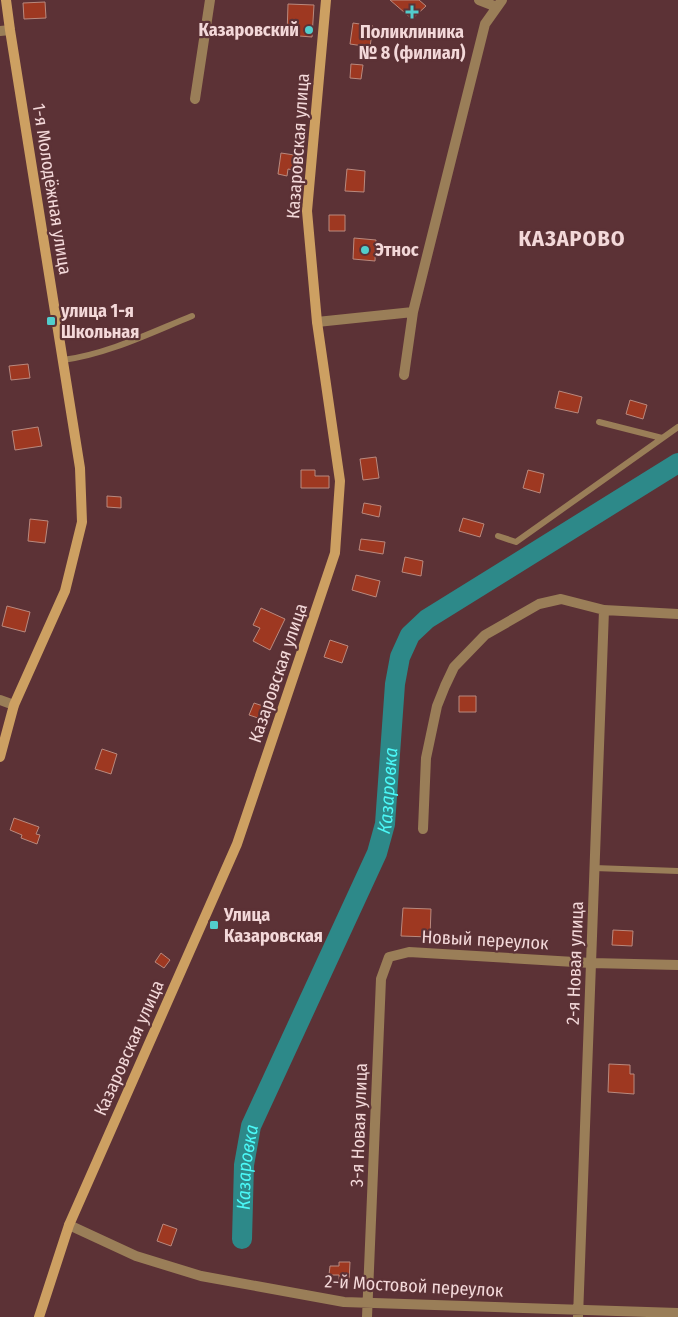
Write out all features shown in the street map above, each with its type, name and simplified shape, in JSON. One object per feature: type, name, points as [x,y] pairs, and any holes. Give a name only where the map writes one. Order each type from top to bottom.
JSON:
[{"type":"street","name":"1-я Молодёжная улица","points":[[0,757],[14,705],[64,591],[82,522],[80,468],[5,30],[6,0]]},
{"type":"street","points":[[195,99],[210,0]]},
{"type":"street","name":"Казаровская улица","points":[[39,1317],[69,1226],[237,844],[335,553],[340,481],[317,322],[306,211],[326,0]]},
{"type":"street","points":[[404,375],[413,312],[485,24],[499,4],[479,0]]},
{"type":"street","points":[[317,322],[413,312]]},
{"type":"street","points":[[423,829],[426,758],[437,706],[444,686],[454,667],[485,635],[539,604],[561,600],[604,610],[678,614]]},
{"type":"street","name":"2-я Новая улица","points":[[578,1314],[604,610]]},
{"type":"street","points":[[0,700],[14,705]]},
{"type":"street","name":"Новый переулок","points":[[409,952],[678,965]]},
{"type":"street","name":"3-я Новая улица","points":[[367,1317],[381,979],[389,957],[409,952]]},
{"type":"street","name":"2-й Мостовой переулок","points":[[69,1226],[136,1256],[201,1276],[344,1302],[578,1314],[678,1314]]},
{"type":"lane","points":[[63,360],[79,358],[110,349],[192,316]]},
{"type":"lane","points":[[599,422],[662,438]]},
{"type":"lane","points":[[498,536],[516,542],[678,428]]},
{"type":"lane","points":[[594,868],[678,872]]},
{"type":"building","name":"Поликлиника № 8 (филиал)","points":[[390,0],[419,0],[426,6],[412,19]]},
{"type":"building","points":[[45,2],[46,18],[24,19],[23,3]]},
{"type":"building","points":[[288,4],[314,5],[312,37],[287,35]]},
{"type":"building","points":[[353,23],[373,26],[370,47],[350,44]]},
{"type":"building","points":[[351,64],[363,65],[361,79],[350,78]]},
{"type":"building","points":[[281,153],[301,156],[299,171],[288,169],[287,176],[278,174]]},
{"type":"building","points":[[347,169],[365,171],[364,192],[345,191]]},
{"type":"building","points":[[329,215],[345,215],[345,231],[329,231]]},
{"type":"building","name":"Этнос","points":[[354,238],[376,240],[375,261],[353,259]]},
{"type":"building","points":[[28,364],[30,378],[11,380],[9,366]]},
{"type":"building","points":[[559,391],[582,397],[578,413],[555,408]]},
{"type":"building","points":[[630,400],[647,405],[643,419],[626,414]]},
{"type":"building","points":[[38,427],[42,446],[15,450],[12,431]]},
{"type":"building","points":[[376,457],[379,478],[363,480],[360,459]]},
{"type":"building","points":[[301,470],[315,470],[315,476],[329,476],[329,488],[301,488]]},
{"type":"building","points":[[528,470],[544,474],[540,493],[523,488]]},
{"type":"building","points":[[107,496],[121,497],[121,508],[107,507]]},
{"type":"building","points":[[364,503],[381,506],[379,517],[362,513]]},
{"type":"building","points":[[463,518],[484,524],[480,537],[459,531]]},
{"type":"building","points":[[30,519],[48,521],[45,543],[28,541]]},
{"type":"building","points":[[361,539],[385,542],[383,554],[359,550]]},
{"type":"building","points":[[405,557],[423,561],[421,576],[402,572]]},
{"type":"building","points":[[356,575],[380,581],[376,597],[352,590]]},
{"type":"building","points":[[7,606],[30,612],[25,632],[2,626]]},
{"type":"building","points":[[261,608],[285,619],[270,650],[253,641],[260,628],[253,625]]},
{"type":"building","points":[[330,640],[348,646],[342,663],[324,657]]},
{"type":"building","points":[[459,696],[476,696],[476,712],[459,712]]},
{"type":"building","points":[[254,703],[269,708],[264,720],[249,715]]},
{"type":"building","points":[[102,749],[117,754],[111,774],[95,769]]},
{"type":"building","points":[[14,818],[39,827],[36,834],[40,835],[37,844],[21,838],[22,835],[10,830]]},
{"type":"building","points":[[403,908],[431,909],[430,937],[401,936]]},
{"type":"building","points":[[613,930],[633,931],[632,946],[612,945]]},
{"type":"building","points":[[161,953],[170,960],[164,968],[155,962]]},
{"type":"building","points":[[609,1064],[630,1065],[630,1074],[634,1074],[634,1094],[608,1092]]},
{"type":"building","points":[[163,1224],[177,1229],[171,1246],[157,1241]]},
{"type":"building","points":[[339,1262],[350,1262],[349,1282],[339,1282],[339,1275],[329,1275],[330,1266],[339,1266]]},
{"type":"waterway","name":"Казаровка","points":[[242,1239],[244,1165],[251,1126],[377,853],[385,824],[395,684],[400,657],[410,635],[427,619],[678,463]]},
{"type":"place","name":"Поликлиника № 8 (филиал)","points":[[412,12]]},
{"type":"place","name":"Казаровский","points":[[309,30]]},
{"type":"place","name":"Этнос","points":[[365,250]]},
{"type":"place","name":"улица 1-я Школьная","points":[[51,321]]},
{"type":"place","name":"Улица Казаровская","points":[[214,925]]},
{"type":"district","name":"КАЗАРОВО","points":[[572,238]]}]
